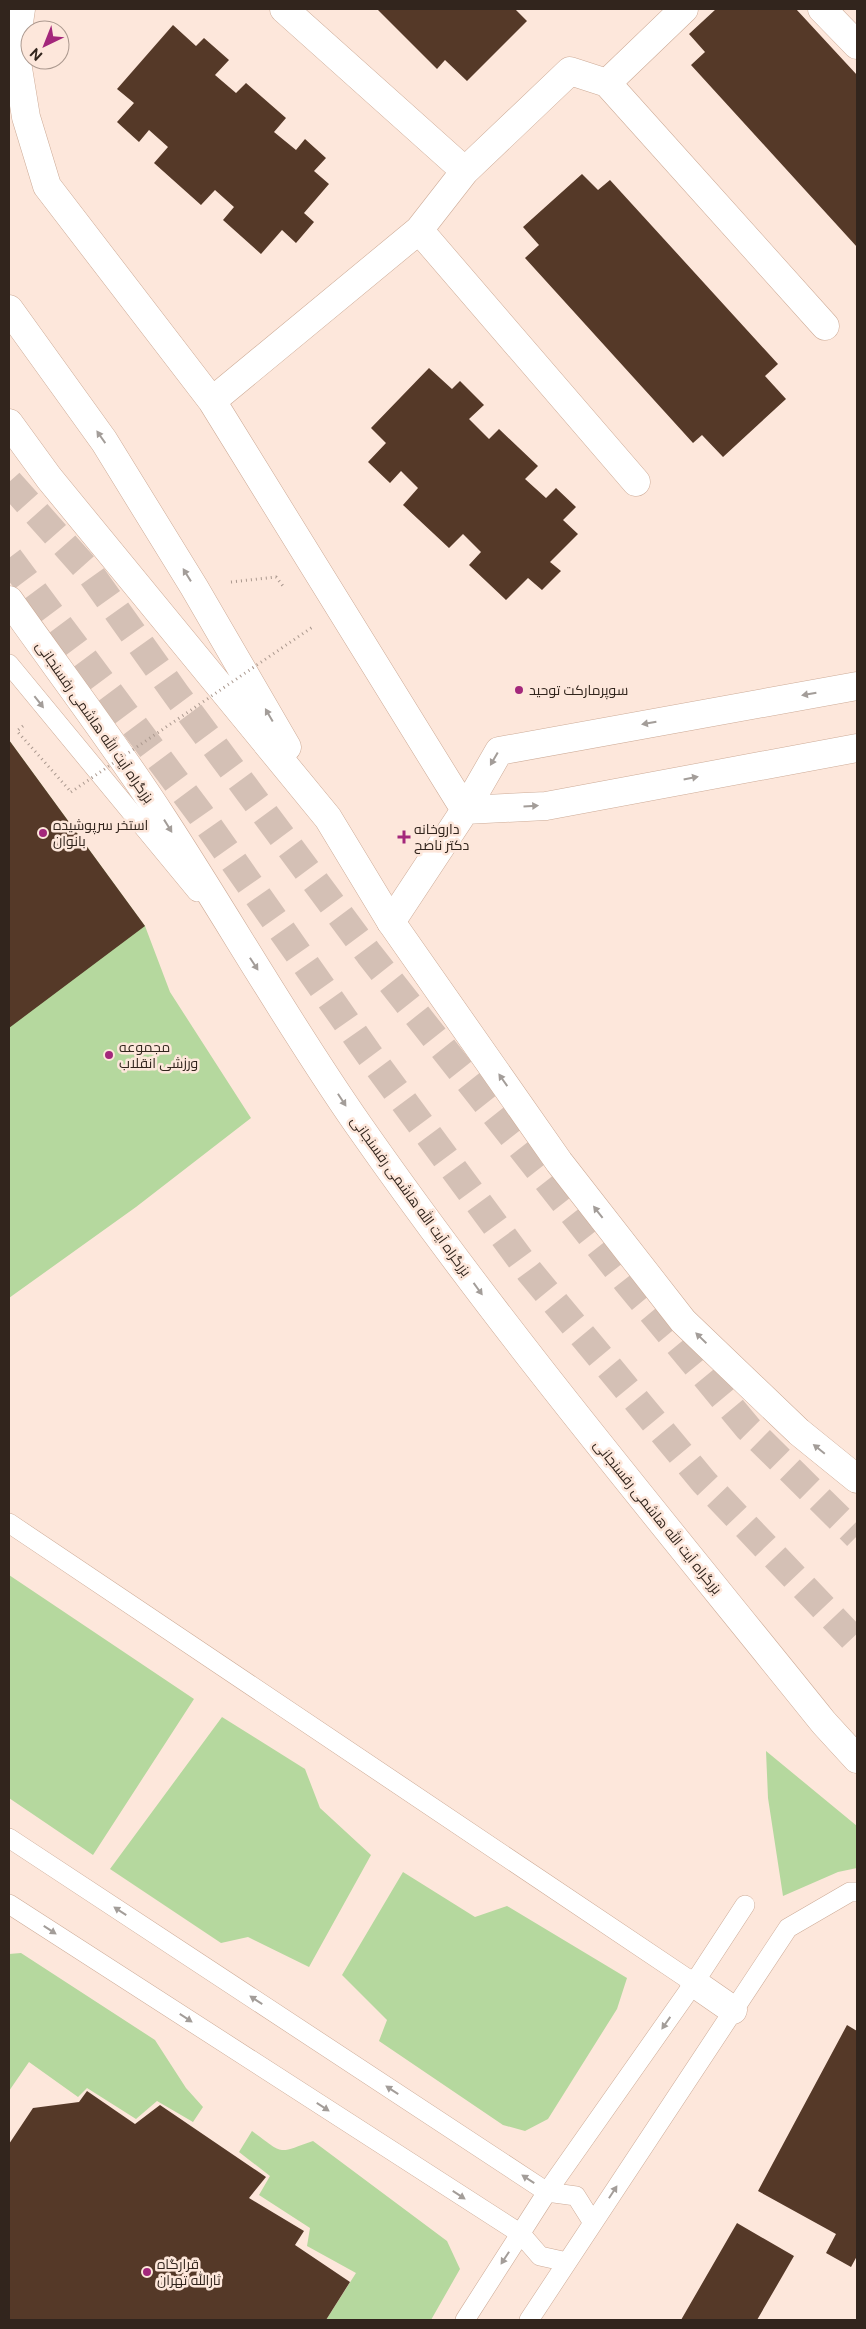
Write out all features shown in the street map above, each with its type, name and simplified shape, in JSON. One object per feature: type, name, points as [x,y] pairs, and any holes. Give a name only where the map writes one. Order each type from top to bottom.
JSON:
[{"type":"main road","points":[[21,9],[15,50],[26,116],[47,186],[212,401],[465,810]]},
{"type":"main road","points":[[284,9],[465,171]]},
{"type":"main road","points":[[607,83],[684,9]]},
{"type":"main road","points":[[822,9],[857,45]]},
{"type":"main road","points":[[212,401],[419,230],[465,171],[570,71],[607,83],[825,326]]},
{"type":"main road","points":[[419,230],[636,482]]},
{"type":"main road","points":[[9,309],[104,441],[194,586],[328,818],[391,922],[559,1162],[683,1320],[799,1432],[857,1479]]},
{"type":"main road","points":[[9,423],[55,486],[328,818]]},
{"type":"main road","name":"بزرگراه آیت الله هاشمی رفسنجانی","points":[[9,600],[161,816],[238,940],[356,1122],[521,1348],[824,1723],[857,1759]]},
{"type":"main road","points":[[391,922],[465,810],[499,751],[857,686]]},
{"type":"main road","points":[[465,810],[546,806],[857,748]]},
{"type":"main road","points":[[694,1983],[733,2010]]},
{"type":"lane","points":[[9,664],[238,940]]},
{"type":"lane","points":[[9,1523],[694,1983]]},
{"type":"lane","points":[[9,1838],[547,2192],[576,2196],[593,2223]]},
{"type":"lane","points":[[529,2320],[788,1928],[854,1892]]},
{"type":"lane","points":[[9,1904],[520,2234],[540,2256],[568,2262]]},
{"type":"lane","points":[[465,2320],[547,2192],[694,1983],[745,1905]]},
{"type":"path","points":[[194,586],[276,577]]},
{"type":"path","points":[[17,731],[71,792],[314,626]]},
{"type":"green space","name":"مجموعه ورزشی انقلاب","points":[[9,740],[145,926],[170,992],[251,1118],[136,1207],[9,1298]]},
{"type":"green space","points":[[9,1575],[194,1699],[93,1855],[9,1798]]},
{"type":"green space","points":[[222,1717],[305,1769],[320,1808],[371,1855],[309,1967],[248,1937],[221,1943],[110,1869]]},
{"type":"green space","points":[[766,1751],[857,1826],[857,1868],[838,1872],[783,1896],[768,1798]]},
{"type":"green space","points":[[403,1872],[475,1917],[507,1906],[627,1978],[617,2009],[548,2119],[525,2131],[503,2125],[379,2041],[387,2020],[342,1975]]},
{"type":"green space","points":[[21,1953],[155,2040],[186,2088],[203,2107],[193,2122],[157,2101],[136,2119],[87,2088],[78,2097],[29,2062],[9,2091],[9,1954]]},
{"type":"green space","points":[[252,2131],[270,2145],[281,2150],[313,2141],[447,2241],[460,2269],[431,2320],[326,2320],[356,2273],[307,2246],[310,2228],[259,2195],[270,2176],[239,2152]]},
{"type":"building","points":[[377,9],[515,9],[527,21],[467,81],[445,60],[437,69]]},
{"type":"building","points":[[716,9],[796,9],[857,75],[857,247],[691,65],[705,52],[689,34]]},
{"type":"building","points":[[173,25],[196,46],[204,38],[229,60],[215,75],[236,93],[246,83],[286,118],[274,132],[296,150],[305,139],[326,158],[314,171],[329,184],[304,213],[314,222],[296,243],[282,230],[261,254],[223,220],[234,207],[215,190],[201,205],[154,163],[168,147],[149,130],[139,142],[117,122],[134,103],[117,89]]},
{"type":"building","points":[[582,174],[598,190],[610,180],[778,364],[765,376],[786,399],[723,457],[702,435],[693,443],[525,258],[539,245],[523,227]]},
{"type":"building","points":[[429,368],[452,389],[460,381],[484,405],[469,419],[489,439],[499,429],[538,466],[525,479],[546,498],[556,488],[576,507],[563,520],[578,534],[550,562],[561,571],[542,590],[528,578],[506,600],[469,565],[481,552],[463,534],[449,548],[403,505],[418,488],[401,471],[390,483],[368,462],[386,443],[371,428]]},
{"type":"building","name":"استخر سرپوشیده بانوان","points":[[9,740],[145,926],[9,1028]]},
{"type":"building","points":[[847,2025],[857,2031],[857,2256],[851,2267],[826,2253],[836,2234],[758,2191]]},
{"type":"building","points":[[87,2091],[135,2124],[160,2105],[266,2177],[249,2198],[304,2231],[295,2245],[350,2282],[326,2320],[9,2320],[9,2144],[33,2108],[79,2102]]},
{"type":"building","points":[[737,2223],[794,2256],[757,2320],[681,2320]]},
{"type":"tunnel","points":[[9,482],[90,573],[176,694],[369,954],[627,1282],[748,1428],[857,1536]]},
{"type":"tunnel","points":[[9,558],[201,815],[368,1053],[529,1271],[704,1482],[857,1643]]},
{"type":"place","name":"سوپرمارکت توحید","points":[[519,690]]},
{"type":"place","name":"استخر سرپوشیده بانوان","points":[[43,833]]},
{"type":"place","name":"داروخانه دکتر ناصح","points":[[404,837]]},
{"type":"place","name":"مجموعه ورزشی انقلاب","points":[[109,1055]]},
{"type":"place","name":"قرارگاه ثارالله تهران","points":[[147,2272]]}]
